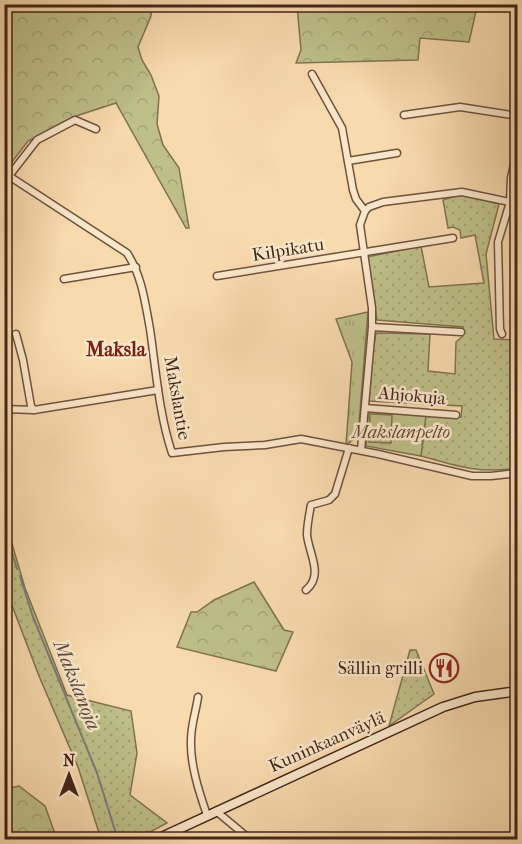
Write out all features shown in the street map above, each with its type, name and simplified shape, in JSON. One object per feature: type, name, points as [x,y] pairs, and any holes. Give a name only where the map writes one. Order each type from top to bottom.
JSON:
[{"type":"street","points":[[312,74],[342,128],[352,190],[356,200],[365,211]]},
{"type":"street","points":[[404,115],[460,107],[518,116]]},
{"type":"street","points":[[64,279],[136,267],[127,253],[9,176],[40,138],[75,120],[96,129]]},
{"type":"street","points":[[502,333],[498,242],[510,202],[511,178],[518,145]]},
{"type":"street","points":[[348,161],[397,153]]},
{"type":"street","points":[[361,450],[372,327],[372,308],[360,225],[365,211],[383,202],[462,192],[518,203]]},
{"type":"street","name":"Kilpikatu","points":[[218,276],[453,238]]},
{"type":"street","name":"Makslantie","points":[[136,267],[172,453],[265,445],[301,439],[361,450],[472,476],[518,473]]},
{"type":"street","points":[[372,327],[461,332]]},
{"type":"street","points":[[16,334],[31,406],[34,410]]},
{"type":"street","points":[[4,410],[34,410],[158,390]]},
{"type":"street","name":"Ahjokuja","points":[[365,408],[456,415]]},
{"type":"street","points":[[306,590],[313,584],[315,575],[307,534],[311,505],[329,500],[335,494],[349,448]]},
{"type":"street","name":"Kuninkaanväylä","points":[[155,840],[443,707],[475,697],[518,691]]},
{"type":"street","points":[[198,697],[192,726],[191,752],[212,813],[245,838]]},
{"type":"green space","points":[[5,4],[152,5],[151,16],[138,47],[159,96],[157,124],[163,145],[179,168],[189,228],[186,228],[116,103],[73,117],[28,141],[5,171]]},
{"type":"green space","points":[[297,5],[477,7],[469,42],[420,38],[418,60],[296,63],[301,50]]},
{"type":"green space","points":[[462,194],[499,204],[486,254],[494,339],[517,340],[517,468],[480,469],[457,466],[421,456],[426,415],[461,417],[462,406],[369,401],[376,333],[430,334],[428,371],[455,374],[456,342],[463,336],[463,327],[377,320],[367,257],[421,246],[429,287],[484,283],[475,235],[461,238],[460,230],[453,227],[448,228],[443,200]]},
{"type":"green space","points":[[368,312],[358,436],[346,445],[352,362],[336,319]]},
{"type":"green space","name":"Makslanpelto","points":[[368,412],[426,415],[421,456],[366,446]]},
{"type":"green space","points":[[370,414],[392,415],[391,443],[369,442]]},
{"type":"green space","points":[[5,520],[25,588],[67,695],[131,711],[137,753],[130,795],[167,823],[137,839],[101,839],[78,767],[39,676],[5,587]]},
{"type":"green space","points":[[254,582],[284,630],[293,632],[276,671],[177,647],[191,612],[197,612],[214,600]]},
{"type":"green space","points":[[410,650],[416,650],[434,694],[389,726]]},
{"type":"green space","points":[[19,786],[45,806],[57,839],[29,839],[6,833],[5,789]]},
{"type":"waterway","name":"Makslanoja","points":[[4,526],[17,569]]},
{"type":"waterway","name":"Makslanoja","points":[[20,576],[33,617],[97,773],[118,840]]},
{"type":"place","name":"Sällin grilli","points":[[444,668]]},
{"type":"district","name":"Maksla","points":[[116,349]]}]
